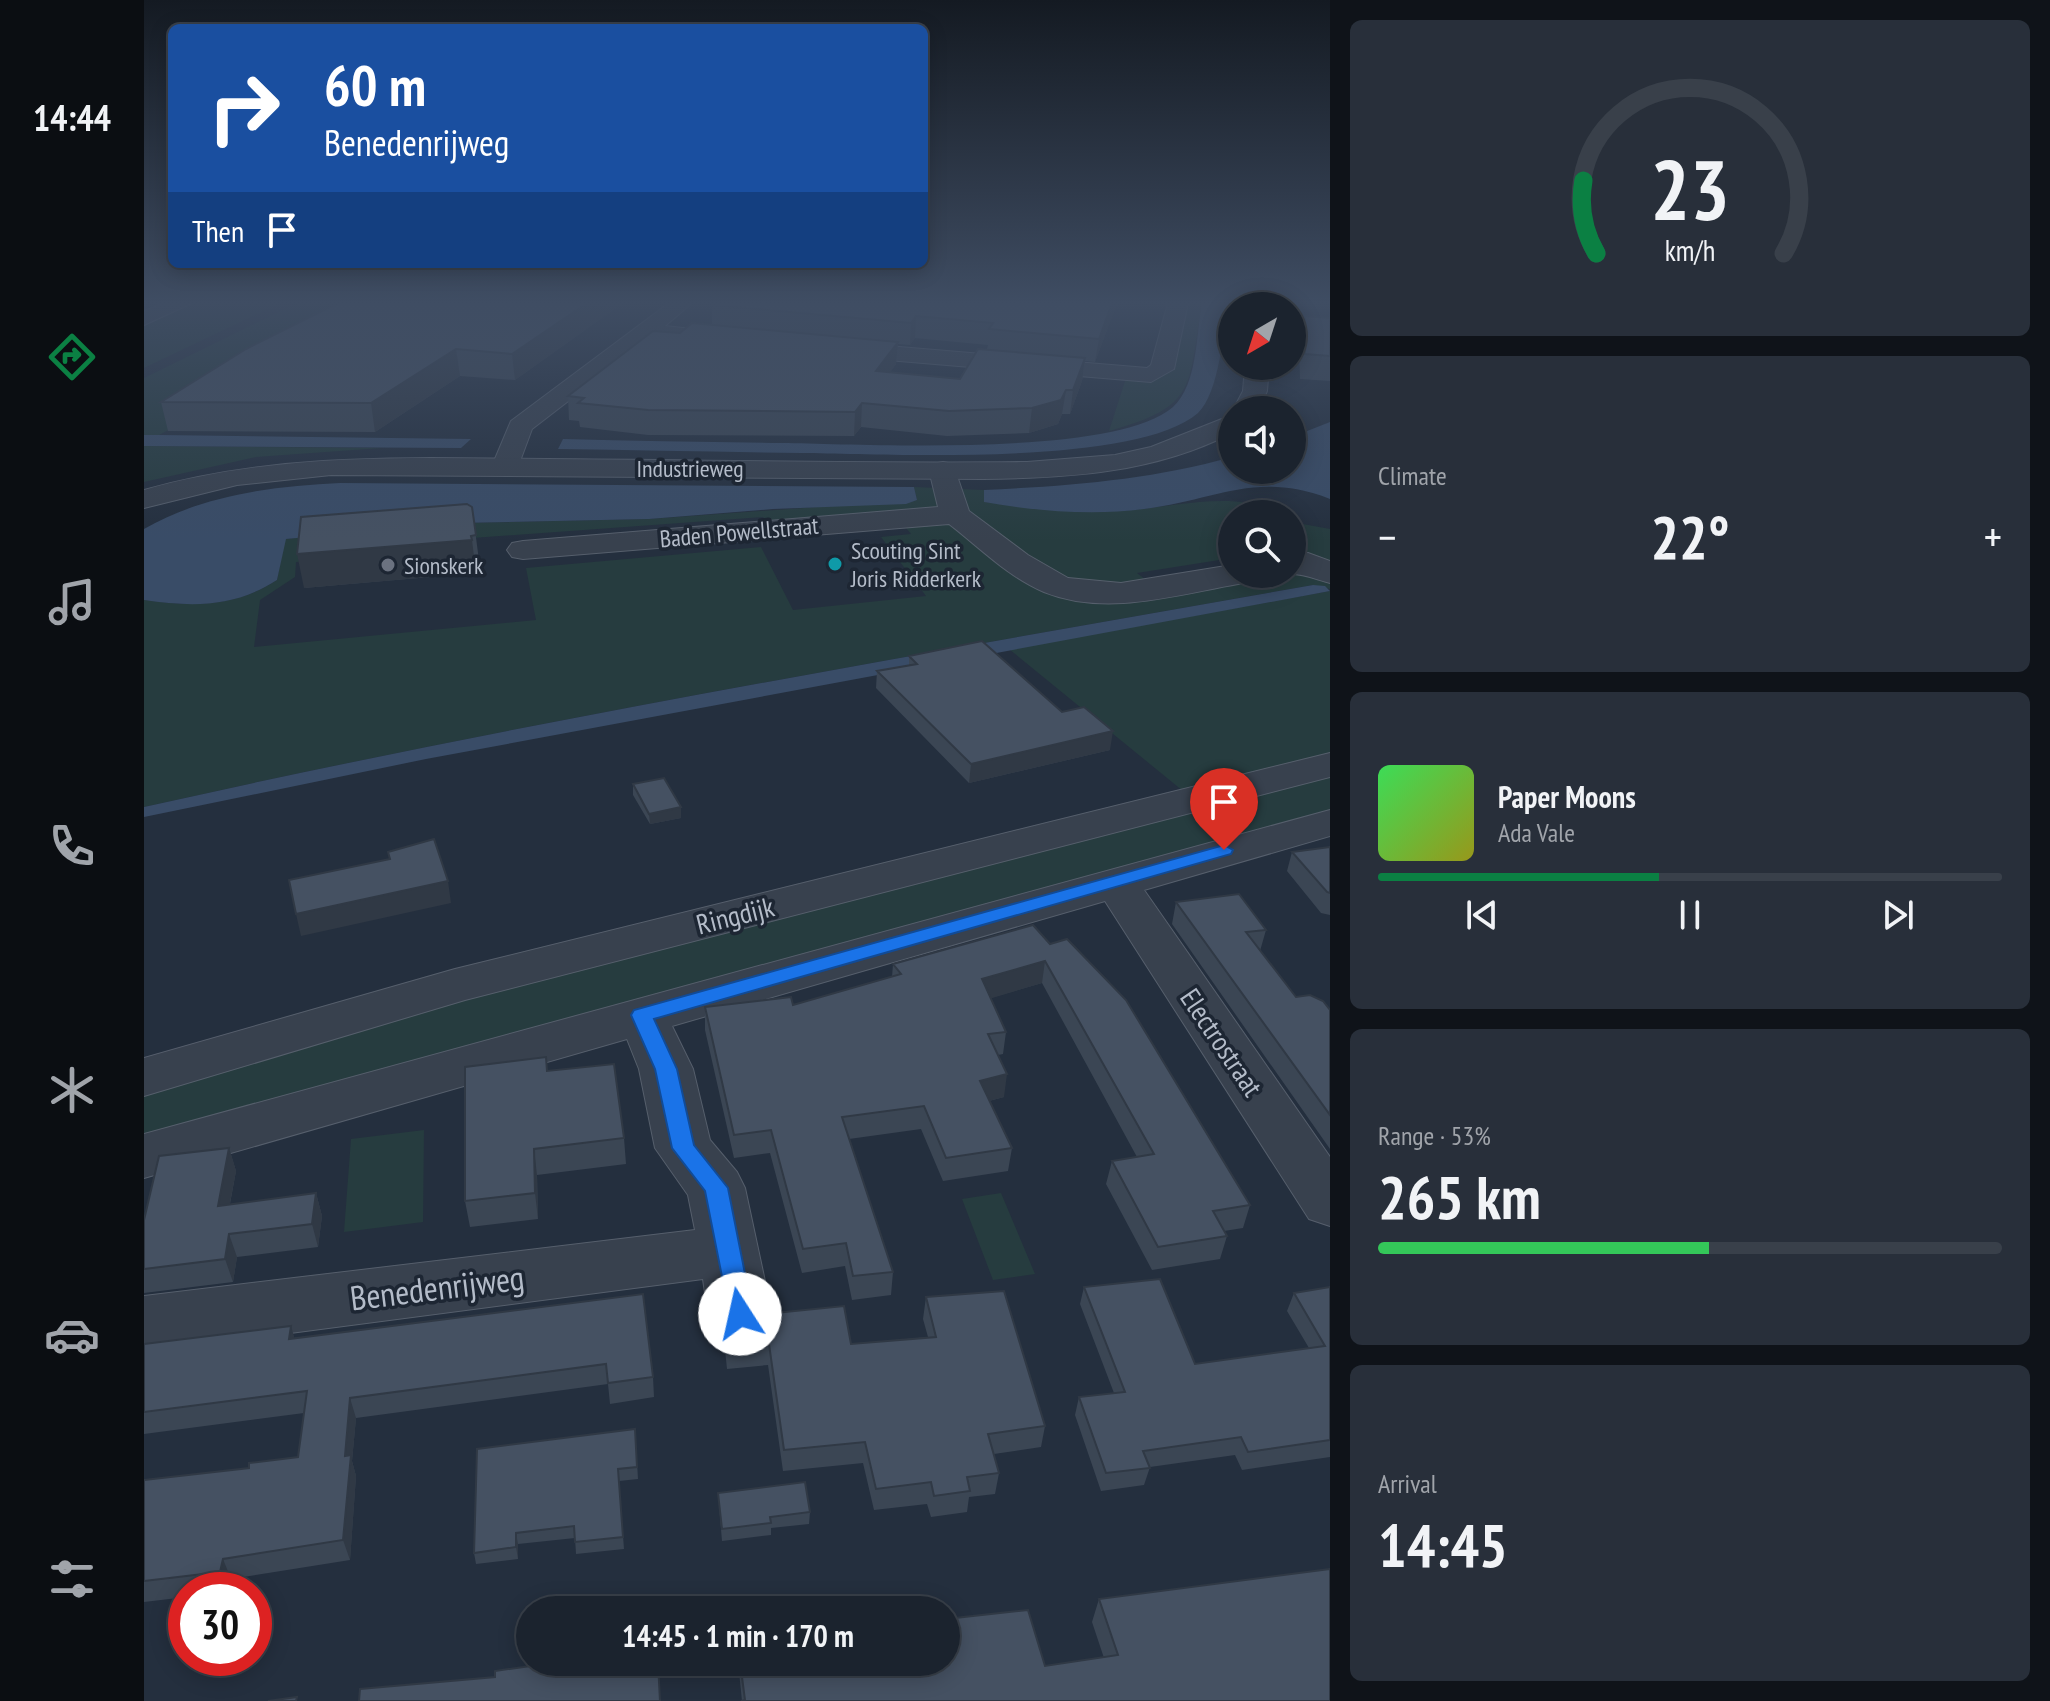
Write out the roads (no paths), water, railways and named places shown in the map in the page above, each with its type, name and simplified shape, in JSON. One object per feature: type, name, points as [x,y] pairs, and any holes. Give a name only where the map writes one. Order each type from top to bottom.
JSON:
[{"type":"street","points":[[506,466],[520,426],[578,382]]},
{"type":"street","name":"Industrieweg","points":[[144,499],[211,479],[304,466],[1029,469],[1117,461],[1194,441],[1218,430]]},
{"type":"street","points":[[943,470],[955,515],[1045,579],[1074,591],[1110,594],[1218,577]]},
{"type":"street","name":"Baden Powellstraat","points":[[523,550],[955,515]]},
{"type":"street","points":[[1306,563],[1330,573]]},
{"type":"street","name":"Ringdijk","points":[[144,1077],[471,982],[1330,765]]},
{"type":"street","points":[[144,1156],[1330,823]]},
{"type":"street","name":"Electrostraat","points":[[1115,882],[1330,1203]]},
{"type":"street","points":[[642,1015],[666,1069],[683,1148],[716,1188],[740,1314]]},
{"type":"street","name":"Benedenrijweg","points":[[144,1324],[729,1251]]},
{"type":"water","points":[[1188,382],[1214,382],[1198,413],[1167,430],[1122,442],[1068,450],[891,455],[558,449],[563,439],[926,445],[1045,441],[1098,434],[1143,423],[1173,407]]},
{"type":"water","points":[[1330,422],[1330,499],[1279,487],[1257,487],[1124,511],[1064,512],[984,502],[984,490],[1109,481],[1218,461],[1218,484],[1306,484],[1306,431]]},
{"type":"water","points":[[144,435],[471,439],[461,448],[144,446]]},
{"type":"water","points":[[340,483],[914,487],[917,500],[906,504],[773,509],[649,519],[460,523],[286,539],[277,580],[245,596],[196,604],[144,600],[144,529],[190,508],[239,494]]},
{"type":"water","points":[[1306,586],[1325,586],[1330,591],[426,759],[144,817],[144,807],[435,745],[727,689]]},
{"type":"place","name":"Scouting Sint Joris Ridderkerk","points":[[835,564]]},
{"type":"place","name":"Sionskerk","points":[[388,565]]}]
